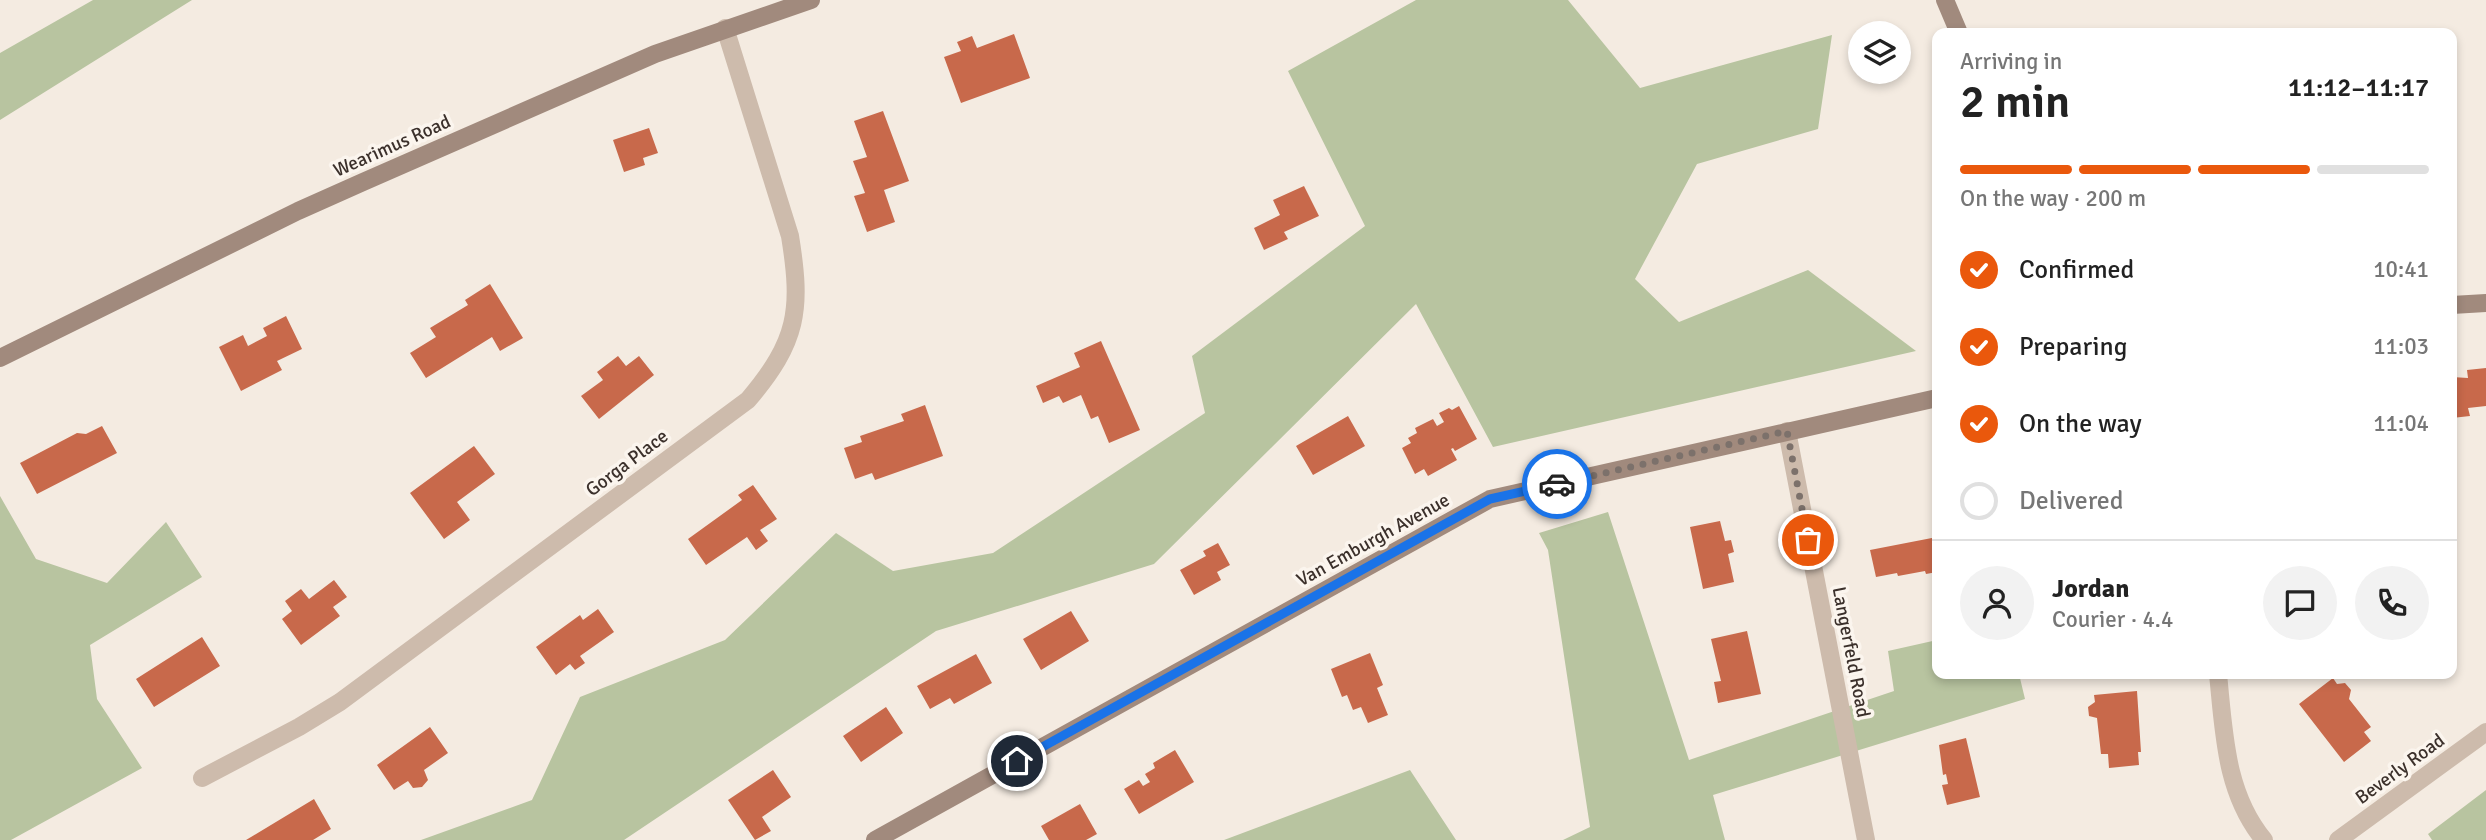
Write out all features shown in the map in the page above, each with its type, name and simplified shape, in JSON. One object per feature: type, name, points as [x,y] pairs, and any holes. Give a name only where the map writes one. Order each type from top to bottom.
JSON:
[{"type":"main road","name":"Wearimus Road","points":[[0,358],[319,201],[655,54],[811,0]]},
{"type":"main road","points":[[1945,0],[1957,28]]},
{"type":"main road","points":[[2457,305],[2486,303]]},
{"type":"main road","name":"Van Emburgh Avenue","points":[[875,840],[1490,499],[1932,399]]},
{"type":"street","name":"Gorga Place","points":[[201,778],[299,727],[340,702],[748,400],[768,376],[783,353],[792,330],[796,296],[795,270],[790,236],[725,28]]},
{"type":"street","name":"Langerfeld Road","points":[[1787,431],[1866,840]]},
{"type":"street","points":[[2219,679],[2230,775],[2242,807],[2264,840]]},
{"type":"street","name":"Beverly Road","points":[[2338,840],[2486,732]]},
{"type":"green space","points":[[93,0],[192,0],[0,120],[0,53]]},
{"type":"green space","points":[[1416,0],[1568,0],[1640,88],[1832,35],[1818,129],[1697,164],[1635,279],[1679,322],[1808,270],[1916,351],[1493,447],[1416,304],[1154,564],[936,631],[624,840],[421,840],[532,800],[580,697],[725,640],[836,533],[893,571],[993,553],[1205,413],[1192,356],[1365,226],[1288,71]]},
{"type":"green space","points":[[0,496],[36,559],[107,583],[166,522],[202,577],[90,645],[97,699],[142,768],[11,840],[0,840]]},
{"type":"green space","points":[[1608,512],[1689,760],[1894,691],[1888,651],[1932,641],[1932,679],[2020,679],[2025,699],[1713,795],[1725,840],[1563,840],[1590,827],[1548,550],[1539,533]]},
{"type":"green space","points":[[1410,770],[1456,840],[1224,840]]},
{"type":"green space","points":[[2486,790],[2486,840],[2432,840],[2428,834]]},
{"type":"building","points":[[1014,34],[1030,78],[961,103],[944,57],[961,51],[957,42],[972,36],[977,48]]},
{"type":"building","points":[[883,111],[909,181],[884,190],[895,222],[867,232],[854,196],[865,193],[853,161],[867,157],[854,121]]},
{"type":"building","points":[[649,128],[658,153],[643,158],[645,165],[624,172],[613,140]]},
{"type":"building","points":[[1304,186],[1319,216],[1284,232],[1288,239],[1264,250],[1254,228],[1280,215],[1273,200]]},
{"type":"building","points":[[490,284],[523,338],[500,351],[492,337],[426,378],[410,353],[436,337],[430,328],[468,305],[465,300]]},
{"type":"building","points":[[286,316],[302,349],[277,361],[282,370],[241,391],[219,347],[243,335],[248,346],[267,336],[263,328]]},
{"type":"building","points":[[1101,341],[1140,430],[1109,443],[1098,416],[1091,419],[1081,395],[1063,403],[1059,396],[1043,403],[1036,386],[1080,367],[1074,353]]},
{"type":"building","points":[[618,356],[626,366],[639,356],[654,375],[599,419],[581,396],[603,380],[597,372]]},
{"type":"building","points":[[2486,368],[2486,406],[2468,408],[2470,416],[2457,417],[2457,377],[2468,378],[2467,370]]},
{"type":"building","points":[[925,405],[943,456],[875,480],[872,473],[855,479],[844,448],[862,442],[860,436],[904,421],[901,414]]},
{"type":"building","points":[[1459,406],[1477,439],[1455,451],[1451,449],[1457,460],[1428,476],[1424,469],[1415,474],[1402,448],[1411,443],[1408,438],[1417,433],[1415,428],[1433,419],[1437,426],[1444,422],[1439,413]]},
{"type":"building","points":[[1348,416],[1365,446],[1313,475],[1296,446]]},
{"type":"building","points":[[102,426],[117,453],[37,494],[20,463],[77,433],[86,434]]},
{"type":"building","points":[[474,446],[495,474],[457,502],[470,520],[444,539],[410,493]]},
{"type":"building","points":[[753,485],[777,519],[760,530],[768,541],[756,550],[747,537],[706,565],[688,539],[742,500],[738,495]]},
{"type":"building","points":[[1720,521],[1725,541],[1731,540],[1734,552],[1728,554],[1734,582],[1703,589],[1690,527]]},
{"type":"building","points":[[1932,538],[1932,573],[1926,574],[1925,571],[1898,576],[1897,573],[1876,577],[1870,550]]},
{"type":"building","points":[[1218,543],[1230,565],[1217,572],[1221,580],[1194,595],[1180,570],[1206,556],[1203,551]]},
{"type":"building","points":[[334,580],[347,597],[333,607],[340,616],[301,645],[282,619],[292,611],[285,601],[301,589],[309,599]]},
{"type":"building","points":[[598,609],[614,632],[580,656],[585,663],[575,670],[570,664],[556,675],[536,647],[580,615],[583,620]]},
{"type":"building","points":[[1071,611],[1089,641],[1041,670],[1023,639]]},
{"type":"building","points":[[1747,631],[1761,694],[1718,703],[1714,682],[1721,681],[1711,639]]},
{"type":"building","points":[[202,637],[220,666],[154,707],[136,679]]},
{"type":"building","points":[[1370,653],[1383,685],[1377,688],[1388,715],[1368,723],[1361,707],[1353,710],[1347,695],[1342,697],[1331,669]]},
{"type":"building","points":[[976,654],[992,683],[954,704],[950,698],[930,709],[917,686]]},
{"type":"building","points":[[2332,679],[2337,684],[2345,683],[2351,690],[2349,699],[2371,727],[2364,732],[2371,741],[2344,762],[2299,704]]},
{"type":"building","points":[[2137,691],[2141,752],[2138,752],[2139,765],[2109,768],[2108,754],[2101,754],[2097,718],[2089,716],[2088,707],[2095,702],[2094,695]]},
{"type":"building","points":[[886,707],[903,733],[861,762],[843,736]]},
{"type":"building","points":[[430,727],[448,753],[424,770],[428,780],[422,787],[413,788],[408,781],[394,790],[377,765]]},
{"type":"building","points":[[1966,738],[1980,797],[1947,805],[1942,785],[1948,784],[1946,774],[1943,775],[1939,745]]},
{"type":"building","points":[[1175,750],[1194,782],[1139,814],[1124,789],[1139,780],[1143,786],[1150,782],[1145,774],[1155,768],[1153,763]]},
{"type":"building","points":[[773,770],[791,797],[762,817],[771,831],[755,840],[728,800]]},
{"type":"building","points":[[314,799],[331,829],[313,840],[246,840]]},
{"type":"building","points":[[1080,804],[1097,834],[1086,840],[1049,840],[1041,826]]},
{"type":"way so far","points":[[1557,484],[1787,431],[1808,540]]},
{"type":"route","points":[[1017,761],[1490,499],[1557,484]]}]
